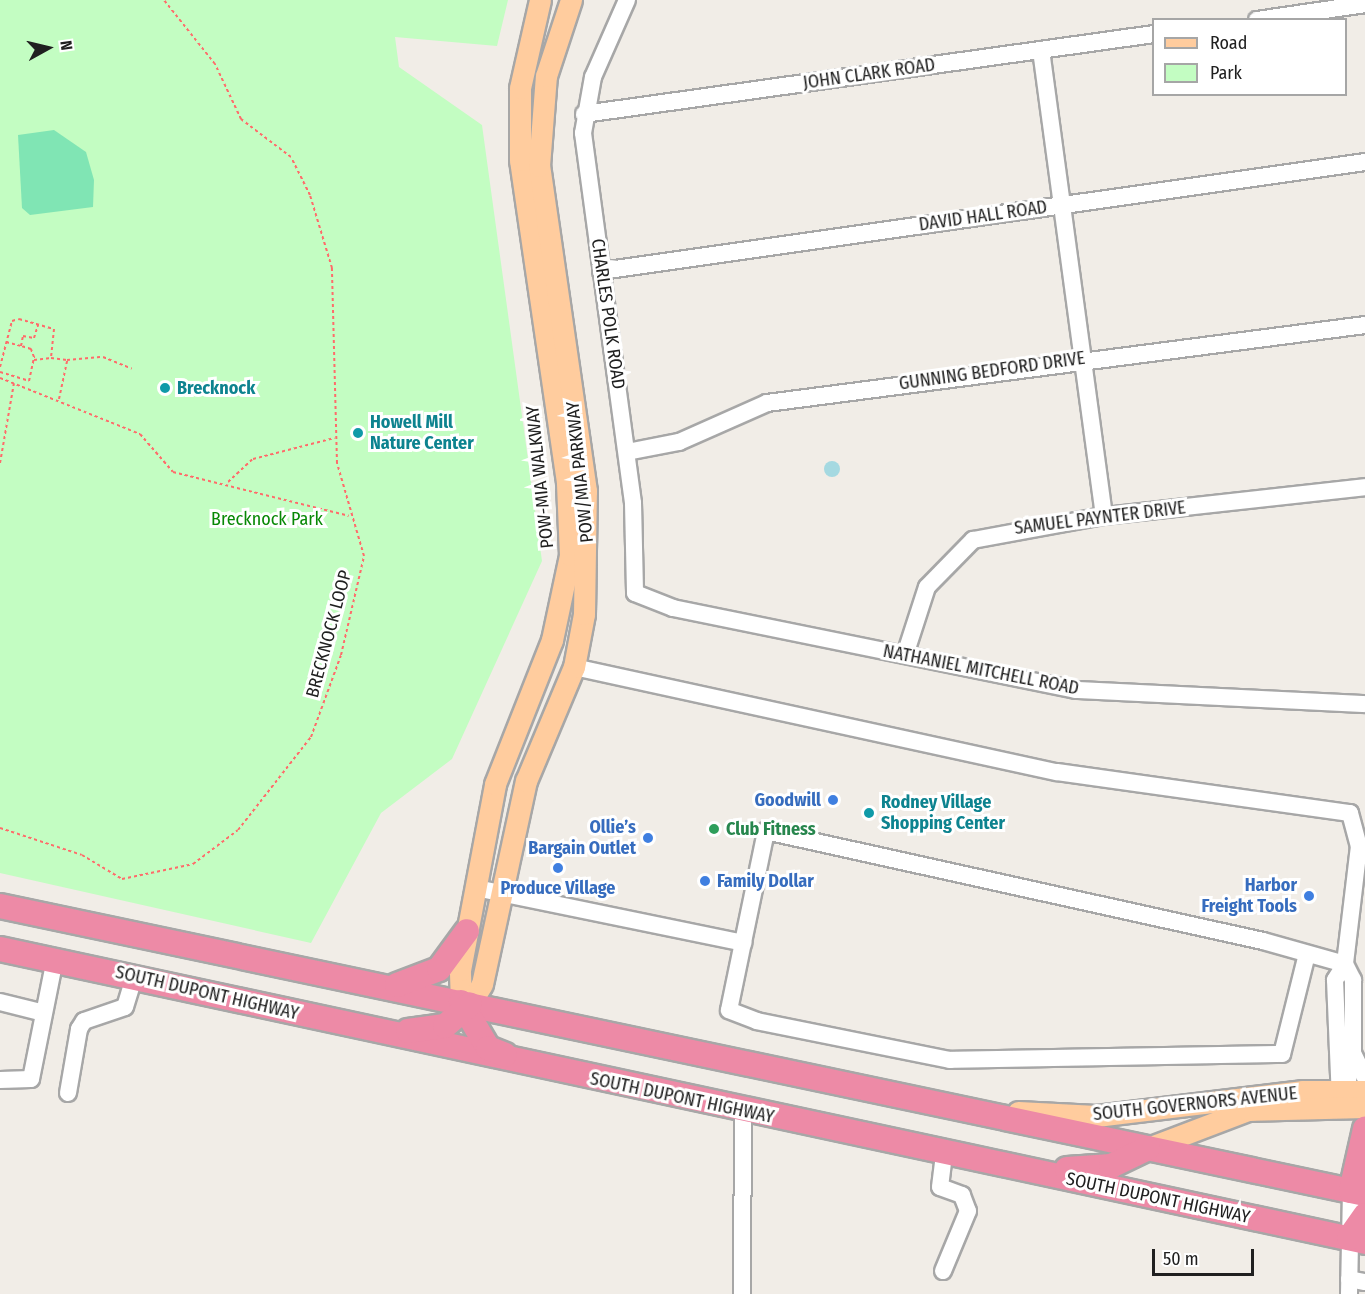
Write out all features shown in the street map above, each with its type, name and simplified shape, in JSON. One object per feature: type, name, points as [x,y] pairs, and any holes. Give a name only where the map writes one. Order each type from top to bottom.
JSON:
[{"type":"highway","points":[[7,905],[389,987],[465,1006],[954,1106],[1358,1193],[1363,1147]]},
{"type":"highway","points":[[389,987],[439,969],[467,931]]},
{"type":"highway","name":"SOUTH DUPONT HIGHWAY","points":[[0,949],[55,959],[743,1111],[1357,1240]]},
{"type":"highway","points":[[385,1033],[432,1029],[465,1006]]},
{"type":"highway","points":[[465,1006],[488,1047],[523,1063]]},
{"type":"highway","points":[[1011,1167],[1098,1168],[1148,1148]]},
{"type":"highway","points":[[1357,1240],[1365,1215]]},
{"type":"main road","name":"POW/MIA PARKWAY","points":[[465,1006],[467,931],[495,784],[545,658],[564,597],[571,537],[520,160],[520,88],[540,0]]},
{"type":"main road","name":"POW/MIA PARKWAY","points":[[465,1006],[482,984],[526,782],[574,667],[586,594],[588,520],[539,166],[546,76],[571,0]]},
{"type":"main road","points":[[545,658],[574,667]]},
{"type":"main road","name":"SOUTH GOVERNORS AVENUE","points":[[954,1106],[1096,1116],[1274,1094],[1348,1095],[1365,1107]]},
{"type":"main road","name":"SOUTH GOVERNORS AVENUE","points":[[1148,1148],[1248,1110],[1348,1095]]},
{"type":"street","name":"CHARLES POLK ROAD","points":[[627,0],[584,114],[601,271],[627,452],[634,518],[631,583],[641,598],[673,608]]},
{"type":"street","points":[[1270,18],[1365,4]]},
{"type":"street","name":"JOHN CLARK ROAD","points":[[584,114],[1152,34]]},
{"type":"street","points":[[1041,50],[1104,516]]},
{"type":"street","name":"DAVID HALL ROAD","points":[[601,271],[1365,162]]},
{"type":"street","name":"GUNNING BEDFORD DRIVE","points":[[627,452],[678,442],[759,405],[1084,358],[1365,326]]},
{"type":"street","name":"SAMUEL PAYNTER DRIVE","points":[[905,655],[927,587],[963,547],[1000,531],[1104,516],[1365,487]]},
{"type":"street","name":"NATHANIEL MITCHELL ROAD","points":[[673,608],[1076,690],[1365,704]]},
{"type":"street","points":[[574,667],[1057,772],[1350,813],[1359,846],[1345,964],[1335,980],[1335,1016],[1329,1068],[1322,1080],[1274,1094]]},
{"type":"street","points":[[1307,954],[1282,1054],[950,1060],[756,1021],[729,1010],[766,831],[1307,954],[1345,964],[1353,980],[1353,1054],[1348,1095]]},
{"type":"street","points":[[476,888],[743,943]]},
{"type":"street","points":[[0,1080],[31,1079],[55,959]]},
{"type":"street","points":[[68,1093],[79,1029],[84,1021],[125,1007],[134,977]]},
{"type":"street","points":[[0,1002],[44,1013]]},
{"type":"street","points":[[1335,1016],[1348,1095]]},
{"type":"street","points":[[1353,1054],[1365,1078]]},
{"type":"street","points":[[742,1294],[743,1111]]},
{"type":"street","points":[[943,1271],[968,1210],[962,1195],[940,1186],[944,1153]]},
{"type":"street","points":[[1355,1285],[1358,1193]]},
{"type":"path","name":"BRECKNOCK LOOP","points":[[0,828],[82,855],[122,879],[193,864],[238,830],[312,737],[328,698],[364,556],[350,517],[334,438],[332,268],[310,195],[291,157],[241,119],[215,64],[164,0]]},
{"type":"path","points":[[0,367],[12,321],[54,329],[51,358]]},
{"type":"path","points":[[21,346],[23,336],[34,338],[38,325]]},
{"type":"path","points":[[0,372],[29,381],[34,360],[31,349],[6,342]]},
{"type":"path","points":[[34,360],[103,357],[132,369]]},
{"type":"path","points":[[59,399],[67,360]]},
{"type":"path","points":[[0,378],[59,399],[140,434],[173,472],[228,482],[350,517]]},
{"type":"path","points":[[0,463],[14,383]]},
{"type":"path","points":[[228,482],[253,459],[334,438]]},
{"type":"green space","name":"Brecknock Park","points":[[0,0],[508,0],[497,46],[395,37],[399,67],[482,125],[542,561],[452,759],[381,813],[311,943],[0,873]]},
{"type":"green space","points":[[54,130],[86,152],[94,180],[93,207],[30,215],[22,208],[18,135]]},
{"type":"water","points":[[829,461],[835,461],[840,469],[838,475],[829,477],[824,472],[824,466]]},
{"type":"place","name":"Brecknock","points":[[165,388]]},
{"type":"place","name":"Howell Mill Nature Center","points":[[358,433]]},
{"type":"place","name":"Goodwill","points":[[833,800]]},
{"type":"place","name":"Rodney Village Shopping Center","points":[[869,813]]},
{"type":"place","name":"Club Fitness","points":[[714,829]]},
{"type":"place","name":"Ollie’s Bargain Outlet","points":[[648,838]]},
{"type":"place","name":"Produce Village","points":[[558,868]]},
{"type":"place","name":"Family Dollar","points":[[705,881]]},
{"type":"place","name":"Harbor Freight Tools","points":[[1309,896]]}]
